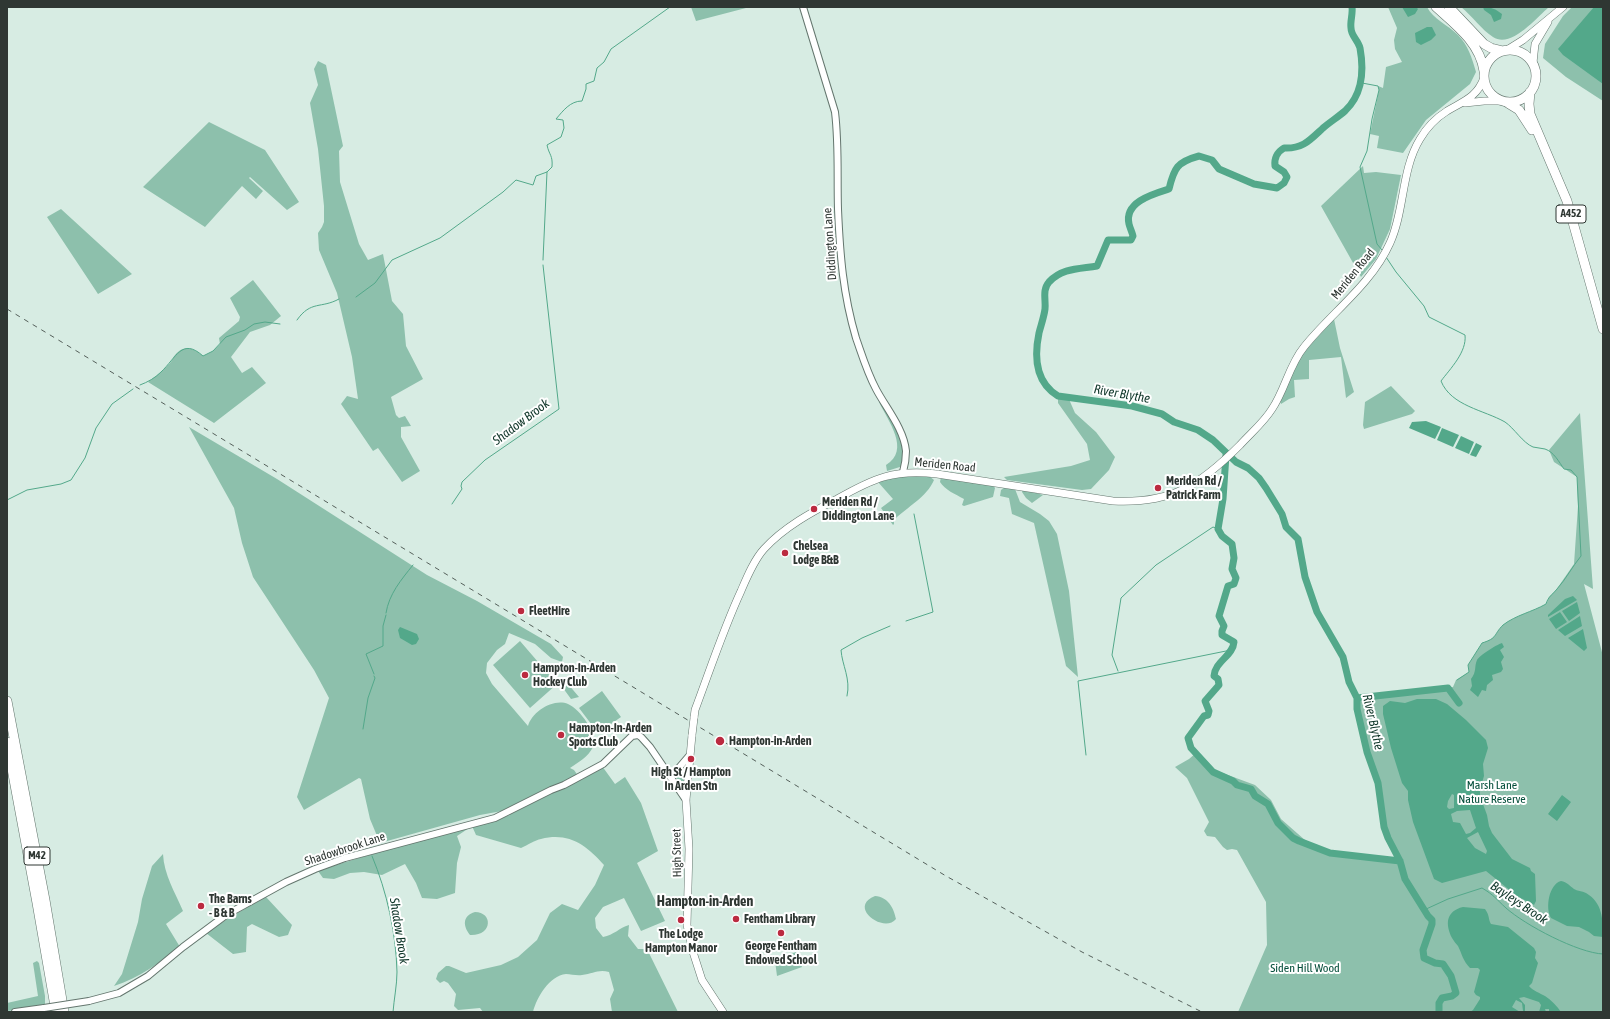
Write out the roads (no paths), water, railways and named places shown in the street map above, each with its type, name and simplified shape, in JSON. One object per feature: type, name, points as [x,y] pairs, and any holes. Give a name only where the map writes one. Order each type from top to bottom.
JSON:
[{"type":"highway","points":[[1436,7],[1473,43],[1480,54],[1484,74],[1490,92],[1504,102],[1519,100],[1530,92],[1535,84],[1536,77],[1533,63],[1527,56],[1519,51],[1491,48],[1484,44],[1449,7]]},
{"type":"highway","points":[[1484,74],[1492,56],[1505,50]]},
{"type":"highway","name":"A452","points":[[1530,92],[1530,114],[1567,201],[1603,330]]},
{"type":"highway","name":"A452","points":[[1504,102],[1515,107],[1522,114],[1547,154]]},
{"type":"highway","name":"M42","points":[[7,701],[42,885],[64,1012]]},
{"type":"highway","name":"M42","points":[[7,742],[38,903],[56,1012]]},
{"type":"main road","points":[[1505,50],[1524,40],[1563,7]]},
{"type":"main road","points":[[1533,63],[1534,44],[1549,20]]},
{"type":"main road","name":"Meriden Road","points":[[695,710],[717,650],[747,577],[760,555],[766,547],[802,520],[860,486],[881,477],[903,472],[938,474],[1113,501],[1131,502],[1151,500],[1179,492],[1199,482],[1234,451],[1262,422],[1272,409],[1302,349],[1314,334],[1358,290],[1384,254],[1390,244],[1396,225],[1409,164],[1423,134],[1435,120],[1447,111],[1464,103],[1478,91],[1484,74]]},
{"type":"main road","name":"Meriden Road","points":[[1464,103],[1489,100],[1504,102]]},
{"type":"main road","name":"High Street","points":[[695,710],[689,756],[686,800],[689,849],[687,918],[689,936],[702,980],[723,1012]]},
{"type":"street","name":"Diddington Lane","points":[[803,7],[835,112],[837,129],[838,210],[841,266],[846,298],[866,367],[876,390],[900,431],[905,445],[906,457],[903,472]]},
{"type":"street","name":"Shadowbrook Lane","points":[[16,1012],[89,1001],[119,993],[148,976],[183,947],[226,915],[286,882],[345,858],[494,818],[564,785],[603,764],[632,736],[638,735],[642,737],[686,800]]},
{"type":"street","points":[[671,777],[689,756]]},
{"type":"waterway","name":"Shadow Brook","points":[[356,297],[375,283],[392,260],[440,238],[503,192],[516,180],[533,185],[536,176],[547,172],[552,167],[551,157],[547,145],[561,137],[564,128],[563,120],[556,119],[570,105],[578,101],[582,101],[586,84],[594,81],[597,68],[604,62],[611,49],[670,7]]},
{"type":"waterway","name":"River Blythe","points":[[1352,7],[1351,31],[1360,48],[1362,65],[1361,81],[1356,97],[1345,111],[1306,143],[1296,147],[1284,148],[1278,154],[1275,161],[1275,166],[1284,172],[1287,177],[1284,183],[1277,188],[1254,184],[1219,169],[1212,160],[1199,156],[1181,164],[1175,171],[1169,189],[1148,196],[1141,200],[1131,210],[1129,216],[1129,224],[1133,236],[1131,240],[1108,240],[1097,266],[1065,272],[1054,277],[1049,282],[1045,292],[1045,309],[1037,342],[1037,360],[1038,368],[1045,384],[1058,396],[1132,406],[1162,414],[1174,422],[1198,430],[1213,440],[1236,462],[1248,468],[1259,478],[1282,514],[1286,527],[1298,539],[1305,577],[1317,612],[1343,657],[1349,682],[1357,698],[1357,709],[1367,752],[1378,783],[1384,827],[1400,861],[1405,879],[1432,920],[1423,950],[1424,958],[1435,963],[1443,964],[1451,976],[1456,993],[1452,996],[1442,998],[1439,1003],[1439,1012]]},
{"type":"waterway","points":[[1362,83],[1378,86],[1379,90],[1372,119],[1367,151],[1360,167],[1377,244],[1382,250]]},
{"type":"waterway","name":"Shadow Brook","points":[[543,260],[547,172]]},
{"type":"waterway","points":[[1386,257],[1396,272],[1424,306],[1429,317],[1465,335],[1465,341],[1461,354],[1441,381],[1452,396],[1460,402],[1505,422],[1529,445],[1551,452],[1564,469],[1571,470],[1577,477],[1581,556],[1546,604],[1503,625],[1493,638],[1482,643],[1468,665],[1469,672],[1457,680]]},
{"type":"waterway","name":"Shadow Brook","points":[[452,504],[462,489],[462,482],[485,460],[559,409],[543,265]]},
{"type":"waterway","points":[[297,320],[302,314],[312,307],[339,299]]},
{"type":"waterway","points":[[140,385],[156,376],[175,356],[184,349],[196,351],[203,356],[213,351],[226,337],[245,330],[254,324],[265,322],[280,324]]},
{"type":"waterway","points":[[7,500],[27,490],[61,484],[71,480],[85,458],[96,428],[112,404],[133,389]]},
{"type":"waterway","points":[[1226,455],[1223,499],[1218,529],[1222,536],[1232,544],[1234,558],[1232,569],[1236,578],[1234,584],[1228,586],[1219,616],[1224,626],[1222,635],[1234,642],[1231,651],[1217,666],[1214,676],[1218,679],[1219,685],[1205,701],[1209,711],[1208,715],[1204,716],[1188,738],[1191,748],[1213,772],[1233,781],[1237,785],[1251,789],[1255,796],[1268,804],[1278,823],[1293,838],[1330,853],[1400,861]]},
{"type":"waterway","points":[[906,621],[933,612],[914,514]]},
{"type":"waterway","points":[[1118,671],[1112,655],[1121,598],[1156,565],[1213,527],[1218,529]]},
{"type":"waterway","name":"Shadow Brook","points":[[386,613],[393,593],[413,565]]},
{"type":"waterway","name":"Shadow Brook","points":[[374,674],[366,654],[383,646],[383,626],[386,615]]},
{"type":"waterway","points":[[847,696],[848,684],[841,650],[862,638],[890,626]]},
{"type":"waterway","points":[[1086,755],[1078,681],[1231,650]]},
{"type":"waterway","name":"Shadow Brook","points":[[363,729],[368,698],[375,678],[374,676]]},
{"type":"waterway","points":[[1357,698],[1448,688],[1459,703]]},
{"type":"waterway","name":"Shadow Brook","points":[[372,856],[386,898],[395,942],[397,982],[393,1012]]},
{"type":"waterway","name":"Bayleys Brook","points":[[1424,910],[1448,899],[1482,888],[1515,915],[1538,930],[1580,949],[1603,954]]},
{"type":"railway","points":[[7,309],[946,876],[1082,952],[1202,1012]]},
{"type":"place","name":"Meriden Rd / Patrick Farm","points":[[1158,488]]},
{"type":"place","name":"Meriden Rd / Diddington Lane","points":[[814,509]]},
{"type":"place","name":"Chelsea Lodge B&B","points":[[785,553]]},
{"type":"place","name":"FleetHire","points":[[521,611]]},
{"type":"place","name":"Hampton-In-Arden Hockey Club","points":[[525,675]]},
{"type":"place","name":"Hampton-In-Arden Sports Club","points":[[561,735]]},
{"type":"place","name":"Hampton-in-Arden","points":[[720,741]]},
{"type":"place","name":"High St / Hampton In Arden Stn","points":[[691,759]]},
{"type":"place","name":"The Barns - B & B","points":[[201,906]]},
{"type":"place","name":"Fentham Library","points":[[736,919]]},
{"type":"place","name":"The Lodge Hampton Manor","points":[[681,920]]},
{"type":"place","name":"George Fentham Endowed School","points":[[781,933]]},
{"type":"district","name":"Hampton-in-Arden","points":[[705,902]]},
{"type":"park label","name":"Marsh Lane Nature Reserve","points":[[1492,792]]},
{"type":"park label","name":"Siden Hill Wood","points":[[1305,968]]}]
